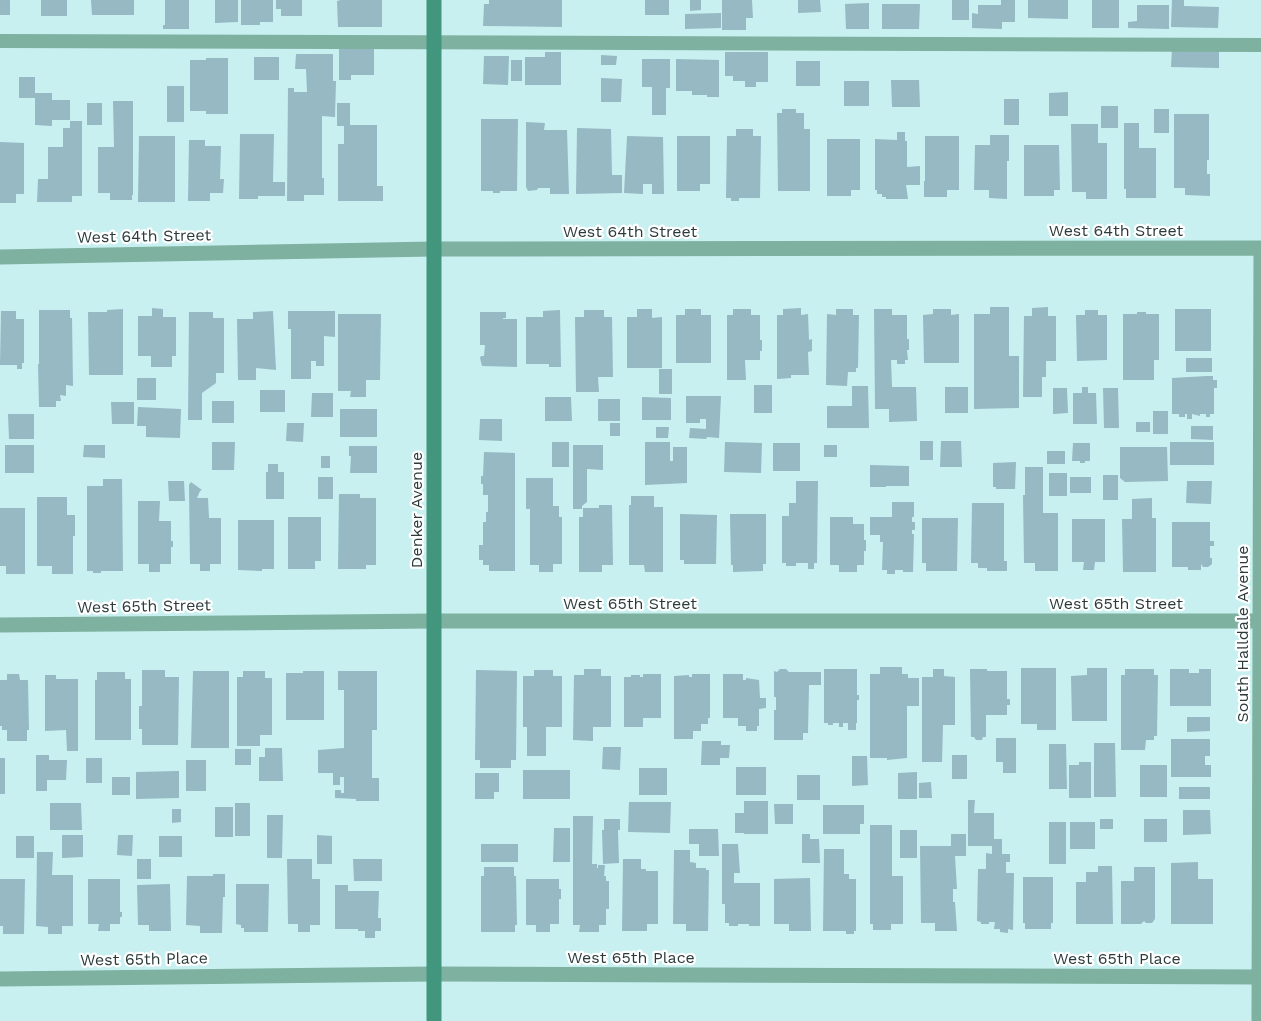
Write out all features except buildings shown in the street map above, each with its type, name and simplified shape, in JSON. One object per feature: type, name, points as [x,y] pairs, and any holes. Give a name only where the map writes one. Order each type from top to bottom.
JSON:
[{"type":"street","name":"Denker Avenue","points":[[434,0],[434,1021]]},
{"type":"street","name":"West 64th Street","points":[[0,257],[434,249],[1261,248]]},
{"type":"street","name":"South Halldale Avenue","points":[[1259,1021],[1261,248]]},
{"type":"street","name":"West 65th Street","points":[[0,625],[434,621],[1261,621]]},
{"type":"street","name":"West 65th Place","points":[[0,979],[434,974],[1260,977]]},
{"type":"lane","points":[[0,41],[1261,45]]}]
